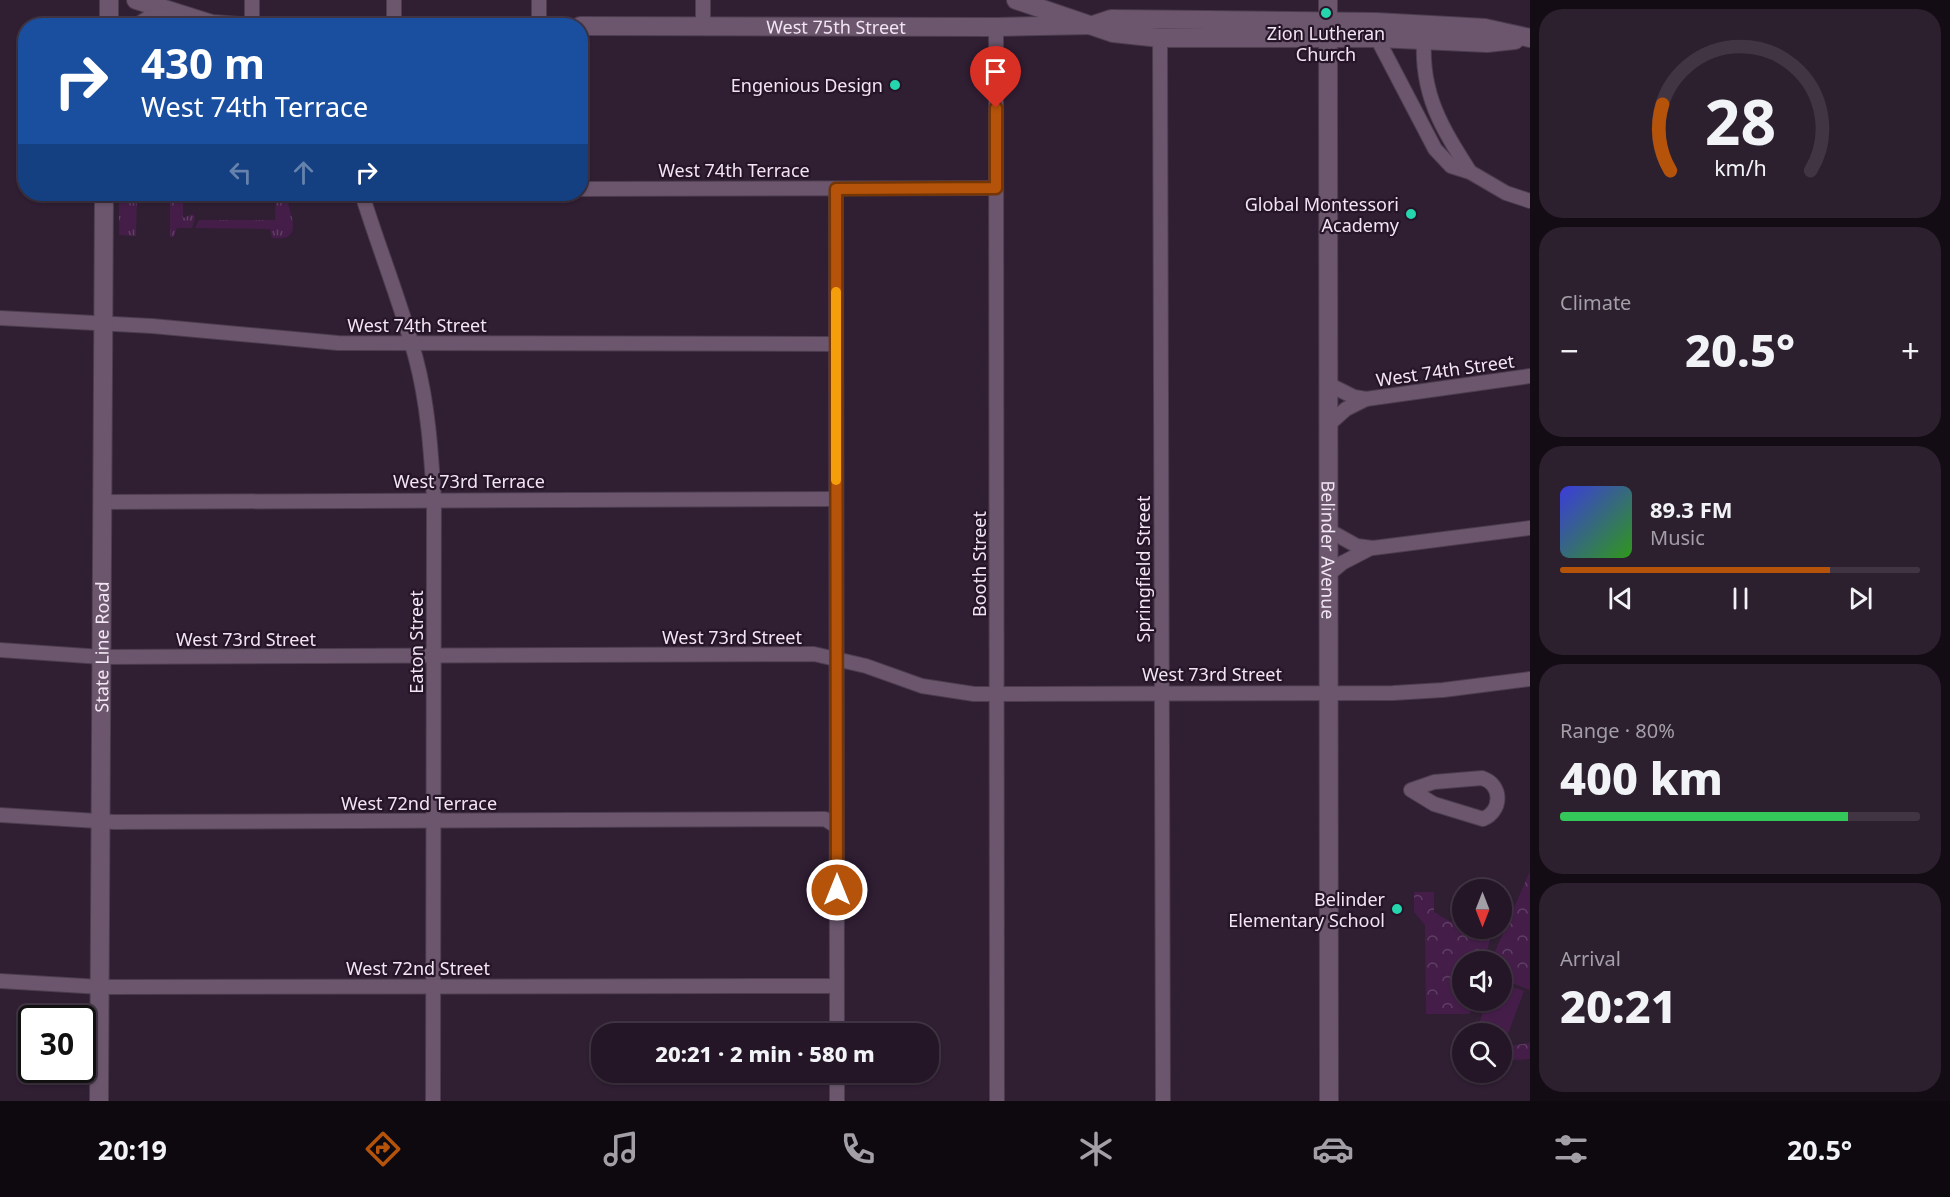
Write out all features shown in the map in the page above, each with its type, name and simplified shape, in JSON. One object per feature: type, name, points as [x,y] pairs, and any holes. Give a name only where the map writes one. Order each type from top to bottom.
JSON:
[{"type":"main road","points":[[109,0],[109,18]]},
{"type":"main road","points":[[136,0],[192,18]]},
{"type":"main road","points":[[1016,0],[1093,25]]},
{"type":"main road","name":"Belinder Avenue","points":[[1328,0],[1329,1101]]},
{"type":"main road","points":[[159,18],[178,14]]},
{"type":"main road","name":"West 75th Street","points":[[588,26],[996,27],[1093,25],[1111,19],[1328,30],[1377,38],[1487,43],[1530,38]]},
{"type":"main road","name":"West 75th Street","points":[[1093,25],[1113,33],[1160,38],[1328,30],[1485,28],[1530,38]]},
{"type":"main road","name":"State Line Road","points":[[99,1101],[104,201]]},
{"type":"street","points":[[252,0],[252,18]]},
{"type":"street","points":[[394,0],[394,18]]},
{"type":"street","points":[[538,0],[538,18]]},
{"type":"street","points":[[703,0],[703,27]]},
{"type":"street","name":"Booth Street","points":[[996,27],[997,1101]]},
{"type":"street","name":"Springfield Street","points":[[1160,38],[1163,1101]]},
{"type":"street","points":[[1377,38],[1435,150],[1451,166],[1470,172],[1506,194],[1530,201]]},
{"type":"street","points":[[1424,40],[1425,79],[1438,118],[1451,146],[1470,172]]},
{"type":"street","name":"West 74th Terrace","points":[[588,189],[996,188]]},
{"type":"street","points":[[836,189],[837,1023]]},
{"type":"street","name":"Eaton Street","points":[[364,201],[411,344],[427,417],[434,499],[433,1101]]},
{"type":"street","name":"West 74th Street","points":[[0,318],[186,328],[338,343],[835,344]]},
{"type":"street","name":"West 74th Street","points":[[1328,384],[1354,398],[1366,399],[1530,376]]},
{"type":"street","name":"West 74th Street","points":[[1328,425],[1346,409],[1366,399]]},
{"type":"street","name":"West 73rd Terrace","points":[[103,502],[836,499]]},
{"type":"street","points":[[1330,573],[1342,563],[1373,548],[1530,528]]},
{"type":"street","points":[[1330,531],[1350,543],[1373,548]]},
{"type":"street","name":"West 73rd Street","points":[[0,650],[102,657],[814,654],[837,658],[945,691],[996,693],[1328,693],[1443,690],[1530,679]]},
{"type":"street","points":[[1482,778],[1495,790],[1498,803],[1491,816],[1476,819],[1434,804],[1411,790],[1434,782],[1482,778]]},
{"type":"street","name":"West 72nd Terrace","points":[[0,815],[100,820],[825,819],[836,826]]},
{"type":"street","name":"West 72nd Street","points":[[0,981],[101,987],[836,987]]},
{"type":"street","points":[[837,1083],[837,1101]]},
{"type":"green space","points":[[119,201],[137,201],[136,236],[119,235]]},
{"type":"green space","points":[[170,201],[183,201],[183,218],[193,214],[195,217],[192,228],[177,228],[174,237],[170,237]]},
{"type":"green space","points":[[276,201],[288,201],[293,230],[290,235],[283,238],[272,238],[270,229],[195,228],[199,220],[275,220]]},
{"type":"green space","points":[[1530,871],[1530,990],[1512,983],[1512,951],[1495,951],[1501,939],[1512,939],[1512,913]]},
{"type":"green space","points":[[1414,892],[1434,892],[1434,912],[1452,922],[1452,939],[1490,939],[1487,951],[1452,951],[1452,1011],[1471,1011],[1470,1014],[1426,1014],[1425,925],[1414,912]]},
{"type":"green space","points":[[1512,987],[1524,991],[1512,1023],[1479,1023],[1483,1011],[1512,1011]]},
{"type":"green space","points":[[1530,1043],[1530,1059],[1512,1060],[1512,1046]]},
{"type":"slow traffic","points":[[836,292],[836,480]]},
{"type":"place","name":"Zion Lutheran Church","points":[[1326,13]]},
{"type":"place","name":"Engenious Design","points":[[895,85]]},
{"type":"place","name":"Global Montessori Academy","points":[[1411,214]]},
{"type":"place","name":"Belinder Elementary School","points":[[1397,909]]},
{"type":"route","points":[[837,890],[836,189],[996,188],[996,108]]}]
